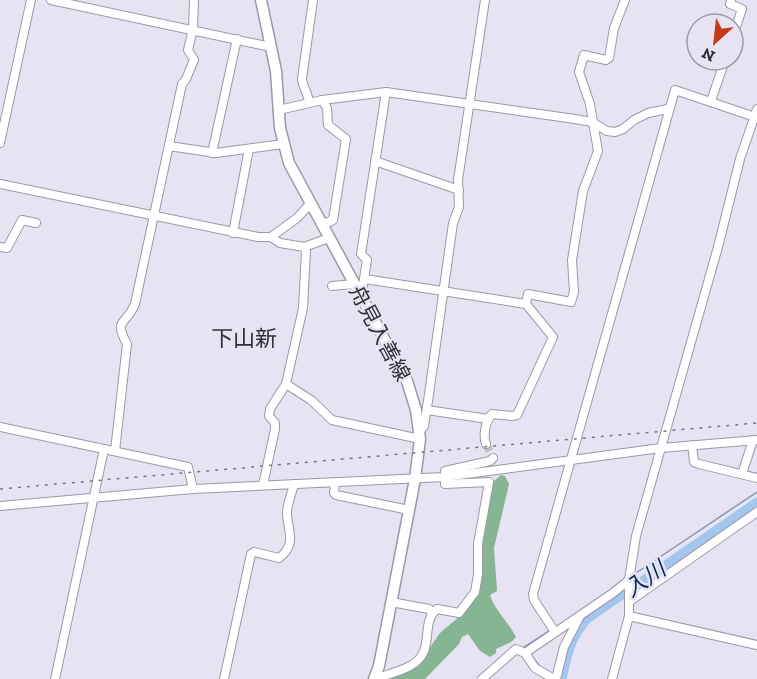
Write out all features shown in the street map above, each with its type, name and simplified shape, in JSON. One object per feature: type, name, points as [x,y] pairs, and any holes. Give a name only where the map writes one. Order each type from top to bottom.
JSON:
[{"type":"main road","name":"舟見入善線","points":[[261,0],[276,71],[283,144],[288,163],[407,381],[416,410],[420,435],[415,479],[379,666],[374,679]]},
{"type":"street","points":[[0,144],[31,0]]},
{"type":"street","points":[[51,0],[271,47]]},
{"type":"street","points":[[115,451],[126,344],[119,333],[120,324],[132,312],[135,304],[182,84],[194,60],[188,50],[193,29],[194,0]]},
{"type":"street","points":[[309,102],[309,94],[302,79],[313,0]]},
{"type":"street","points":[[286,384],[311,400],[332,420],[420,435],[424,426],[453,223],[458,214],[458,180],[485,0]]},
{"type":"street","points":[[526,304],[528,294],[571,302],[574,292],[572,260],[583,191],[598,151],[590,104],[579,72],[584,55],[606,60],[609,58],[614,28],[625,0]]},
{"type":"street","points":[[731,0],[730,4],[742,9],[741,12]]},
{"type":"street","points":[[212,153],[237,39]]},
{"type":"street","points":[[711,101],[721,72]]},
{"type":"street","points":[[555,632],[534,600],[533,594],[675,90],[756,113],[753,137],[740,159],[718,247],[636,536],[629,582],[629,616],[612,679]]},
{"type":"street","points":[[279,110],[309,102],[386,92],[469,102],[592,122],[607,131],[615,132],[648,113],[668,109]]},
{"type":"street","points":[[361,297],[367,260],[361,254],[386,92]]},
{"type":"street","points":[[322,100],[327,108],[328,125],[346,139],[333,220],[322,225]]},
{"type":"street","points":[[169,146],[212,153],[283,144]]},
{"type":"street","points":[[233,233],[249,149]]},
{"type":"street","points":[[375,161],[459,190]]},
{"type":"street","points":[[0,184],[233,233],[271,237],[280,243],[304,247],[328,238]]},
{"type":"street","points":[[271,237],[297,218],[310,204]]},
{"type":"street","points":[[0,247],[6,248],[22,220],[36,223]]},
{"type":"street","points":[[264,486],[275,429],[275,423],[269,416],[270,409],[286,384],[303,308],[306,251],[304,247]]},
{"type":"street","points":[[364,279],[526,304],[553,336],[517,414],[512,416],[492,414],[488,419],[484,438],[486,444]]},
{"type":"street","points":[[332,286],[354,284]]},
{"type":"street","points":[[426,410],[488,419]]},
{"type":"street","points":[[0,427],[188,467],[193,489]]},
{"type":"street","points":[[0,506],[193,489],[444,477],[661,447],[755,440],[742,474]]},
{"type":"street","points":[[692,445],[694,462],[757,478]]},
{"type":"street","points":[[55,679],[104,449]]},
{"type":"street","points":[[374,679],[410,666],[419,659],[426,650],[432,613],[437,609],[459,613],[475,592],[478,574],[478,544],[489,482],[445,484],[444,477],[445,471],[490,461],[493,458]]},
{"type":"street","points":[[335,483],[334,493],[336,495],[409,510]]},
{"type":"street","points":[[224,679],[251,554],[254,552],[279,558],[283,556],[291,538],[287,512],[294,484]]},
{"type":"street","points":[[630,599],[757,512]]},
{"type":"street","points":[[525,653],[629,582]]},
{"type":"street","points":[[391,602],[429,609],[432,613]]},
{"type":"street","points":[[482,679],[516,649],[525,653],[535,668],[555,679],[564,647],[581,616]]},
{"type":"street","points":[[629,616],[757,645]]},
{"type":"green space","points":[[501,475],[505,476],[509,484],[494,548],[497,591],[490,595],[516,637],[496,649],[496,653],[490,657],[480,651],[468,634],[462,637],[459,644],[425,679],[380,679],[422,659],[440,633],[474,600],[480,544],[494,481]]},
{"type":"waterway","points":[[633,575],[757,492]]},
{"type":"waterway","name":"入川","points":[[562,679],[573,641],[587,619],[757,502]]},
{"type":"waterway","points":[[556,627],[607,593]]},
{"type":"waterway","points":[[523,648],[549,631]]},
{"type":"waterway","points":[[531,655],[541,668]]},
{"type":"tunnel","points":[[486,444],[493,458]]},
{"type":"railway","points":[[0,489],[757,423]]},
{"type":"district","name":"下山新","points":[[244,338]]}]
